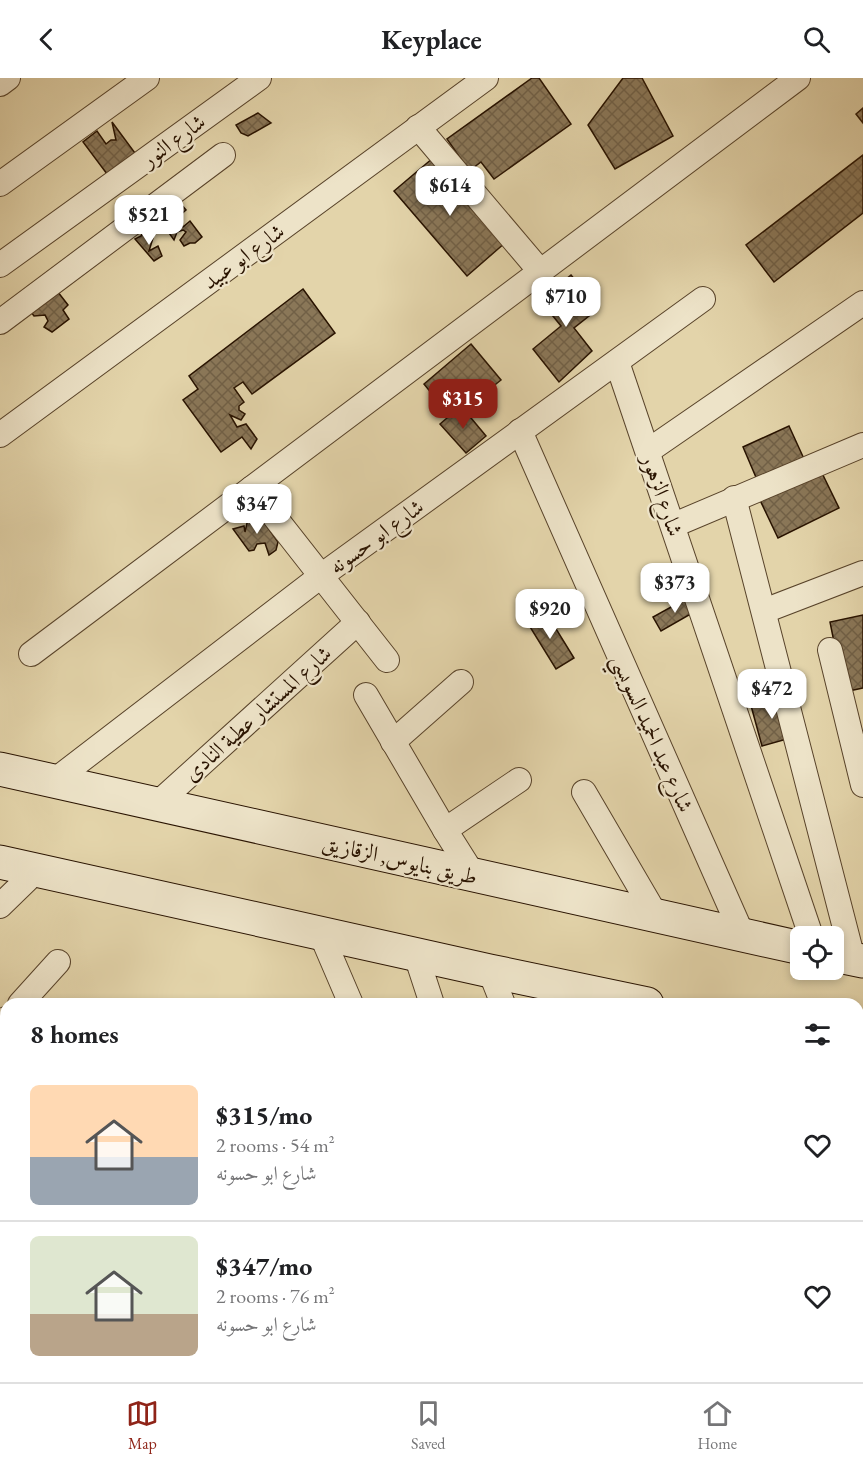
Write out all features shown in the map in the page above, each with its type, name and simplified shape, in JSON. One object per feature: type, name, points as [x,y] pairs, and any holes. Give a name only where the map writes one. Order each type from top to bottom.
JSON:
[{"type":"main road","name":"طريق بنايوس, الزقازيق","points":[[0,769],[790,946]]},
{"type":"main road","points":[[0,862],[618,998]]},
{"type":"street","points":[[0,84],[8,78]]},
{"type":"street","points":[[0,184],[147,78]]},
{"type":"street","name":"شارع النور","points":[[0,265],[259,78]]},
{"type":"street","name":"شارع ابو عبيد","points":[[0,435],[486,78]]},
{"type":"street","points":[[31,654],[798,78]]},
{"type":"street","points":[[418,127],[540,271]]},
{"type":"street","points":[[0,322],[223,155]]},
{"type":"street","name":"شارع ابو حسونه","points":[[54,781],[321,576],[703,299]]},
{"type":"street","points":[[648,452],[863,303]]},
{"type":"street","name":"شارع الزهور","points":[[617,362],[808,926]]},
{"type":"street","name":"شارع عبد الحميد السويسي","points":[[520,431],[743,936]]},
{"type":"street","points":[[674,525],[863,445]]},
{"type":"street","points":[[252,488],[387,660]]},
{"type":"street","points":[[734,498],[850,958]]},
{"type":"street","points":[[764,611],[863,573]]},
{"type":"street","name":"شارع المستشار عطية النادى","points":[[157,804],[358,622]]},
{"type":"street","points":[[830,650],[863,785]]},
{"type":"street","points":[[393,742],[460,682]]},
{"type":"street","points":[[366,695],[474,876]]},
{"type":"street","points":[[445,830],[519,780]]},
{"type":"street","points":[[585,792],[657,917]]},
{"type":"street","points":[[0,906],[36,871]]},
{"type":"street","points":[[321,934],[348,998]]},
{"type":"street","points":[[416,955],[430,998]]},
{"type":"street","points":[[25,998],[58,962]]},
{"type":"street","points":[[490,971],[501,998]]},
{"type":"building","points":[[532,78],[539,78],[571,124],[494,179],[481,162],[469,171],[447,139]]},
{"type":"building","points":[[623,78],[642,78],[673,136],[615,169],[588,125]]},
{"type":"building","points":[[863,108],[863,123],[856,114]]},
{"type":"building","points":[[258,113],[271,123],[248,136],[241,133],[236,125]]},
{"type":"building","points":[[112,122],[135,153],[107,174],[83,142],[97,131],[106,144],[111,140],[116,140]]},
{"type":"building","points":[[863,155],[863,213],[774,282],[746,245]]},
{"type":"building","points":[[433,158],[506,242],[467,276],[394,191]]},
{"type":"building","points":[[180,203],[186,210],[177,218],[183,227],[190,221],[202,237],[195,243],[184,246],[180,240],[186,232],[183,230],[177,232],[174,240],[159,219]]},
{"type":"building","points":[[144,230],[153,238],[149,251],[158,246],[162,256],[154,261],[135,239],[141,236]]},
{"type":"building","points":[[571,275],[598,309],[574,328],[592,351],[559,382],[533,349],[561,326],[540,300]]},
{"type":"building","points":[[54,287],[68,305],[63,310],[69,319],[52,332],[44,327],[48,321],[45,315],[34,316],[28,308]]},
{"type":"building","points":[[303,289],[335,333],[252,394],[243,382],[234,388],[244,402],[239,406],[239,410],[245,414],[241,420],[230,415],[237,427],[246,424],[257,439],[251,449],[242,437],[221,452],[183,400],[198,389],[189,376]]},
{"type":"building","points":[[471,344],[501,380],[486,392],[480,385],[460,402],[449,390],[437,400],[424,384]]},
{"type":"building","points":[[461,406],[486,436],[466,453],[440,424]]},
{"type":"building","points":[[789,426],[805,461],[758,482],[743,447]]},
{"type":"building","points":[[820,469],[839,508],[778,538],[759,498]]},
{"type":"building","points":[[259,515],[278,542],[276,550],[269,555],[265,543],[257,544],[254,550],[249,551],[233,529],[244,526],[245,532],[247,523]]},
{"type":"building","points":[[689,597],[696,611],[661,631],[653,617]]},
{"type":"building","points":[[545,611],[574,658],[556,669],[527,622]]},
{"type":"building","points":[[863,615],[863,688],[844,692],[830,622]]},
{"type":"building","points":[[781,693],[794,737],[762,746],[750,702]]}]
